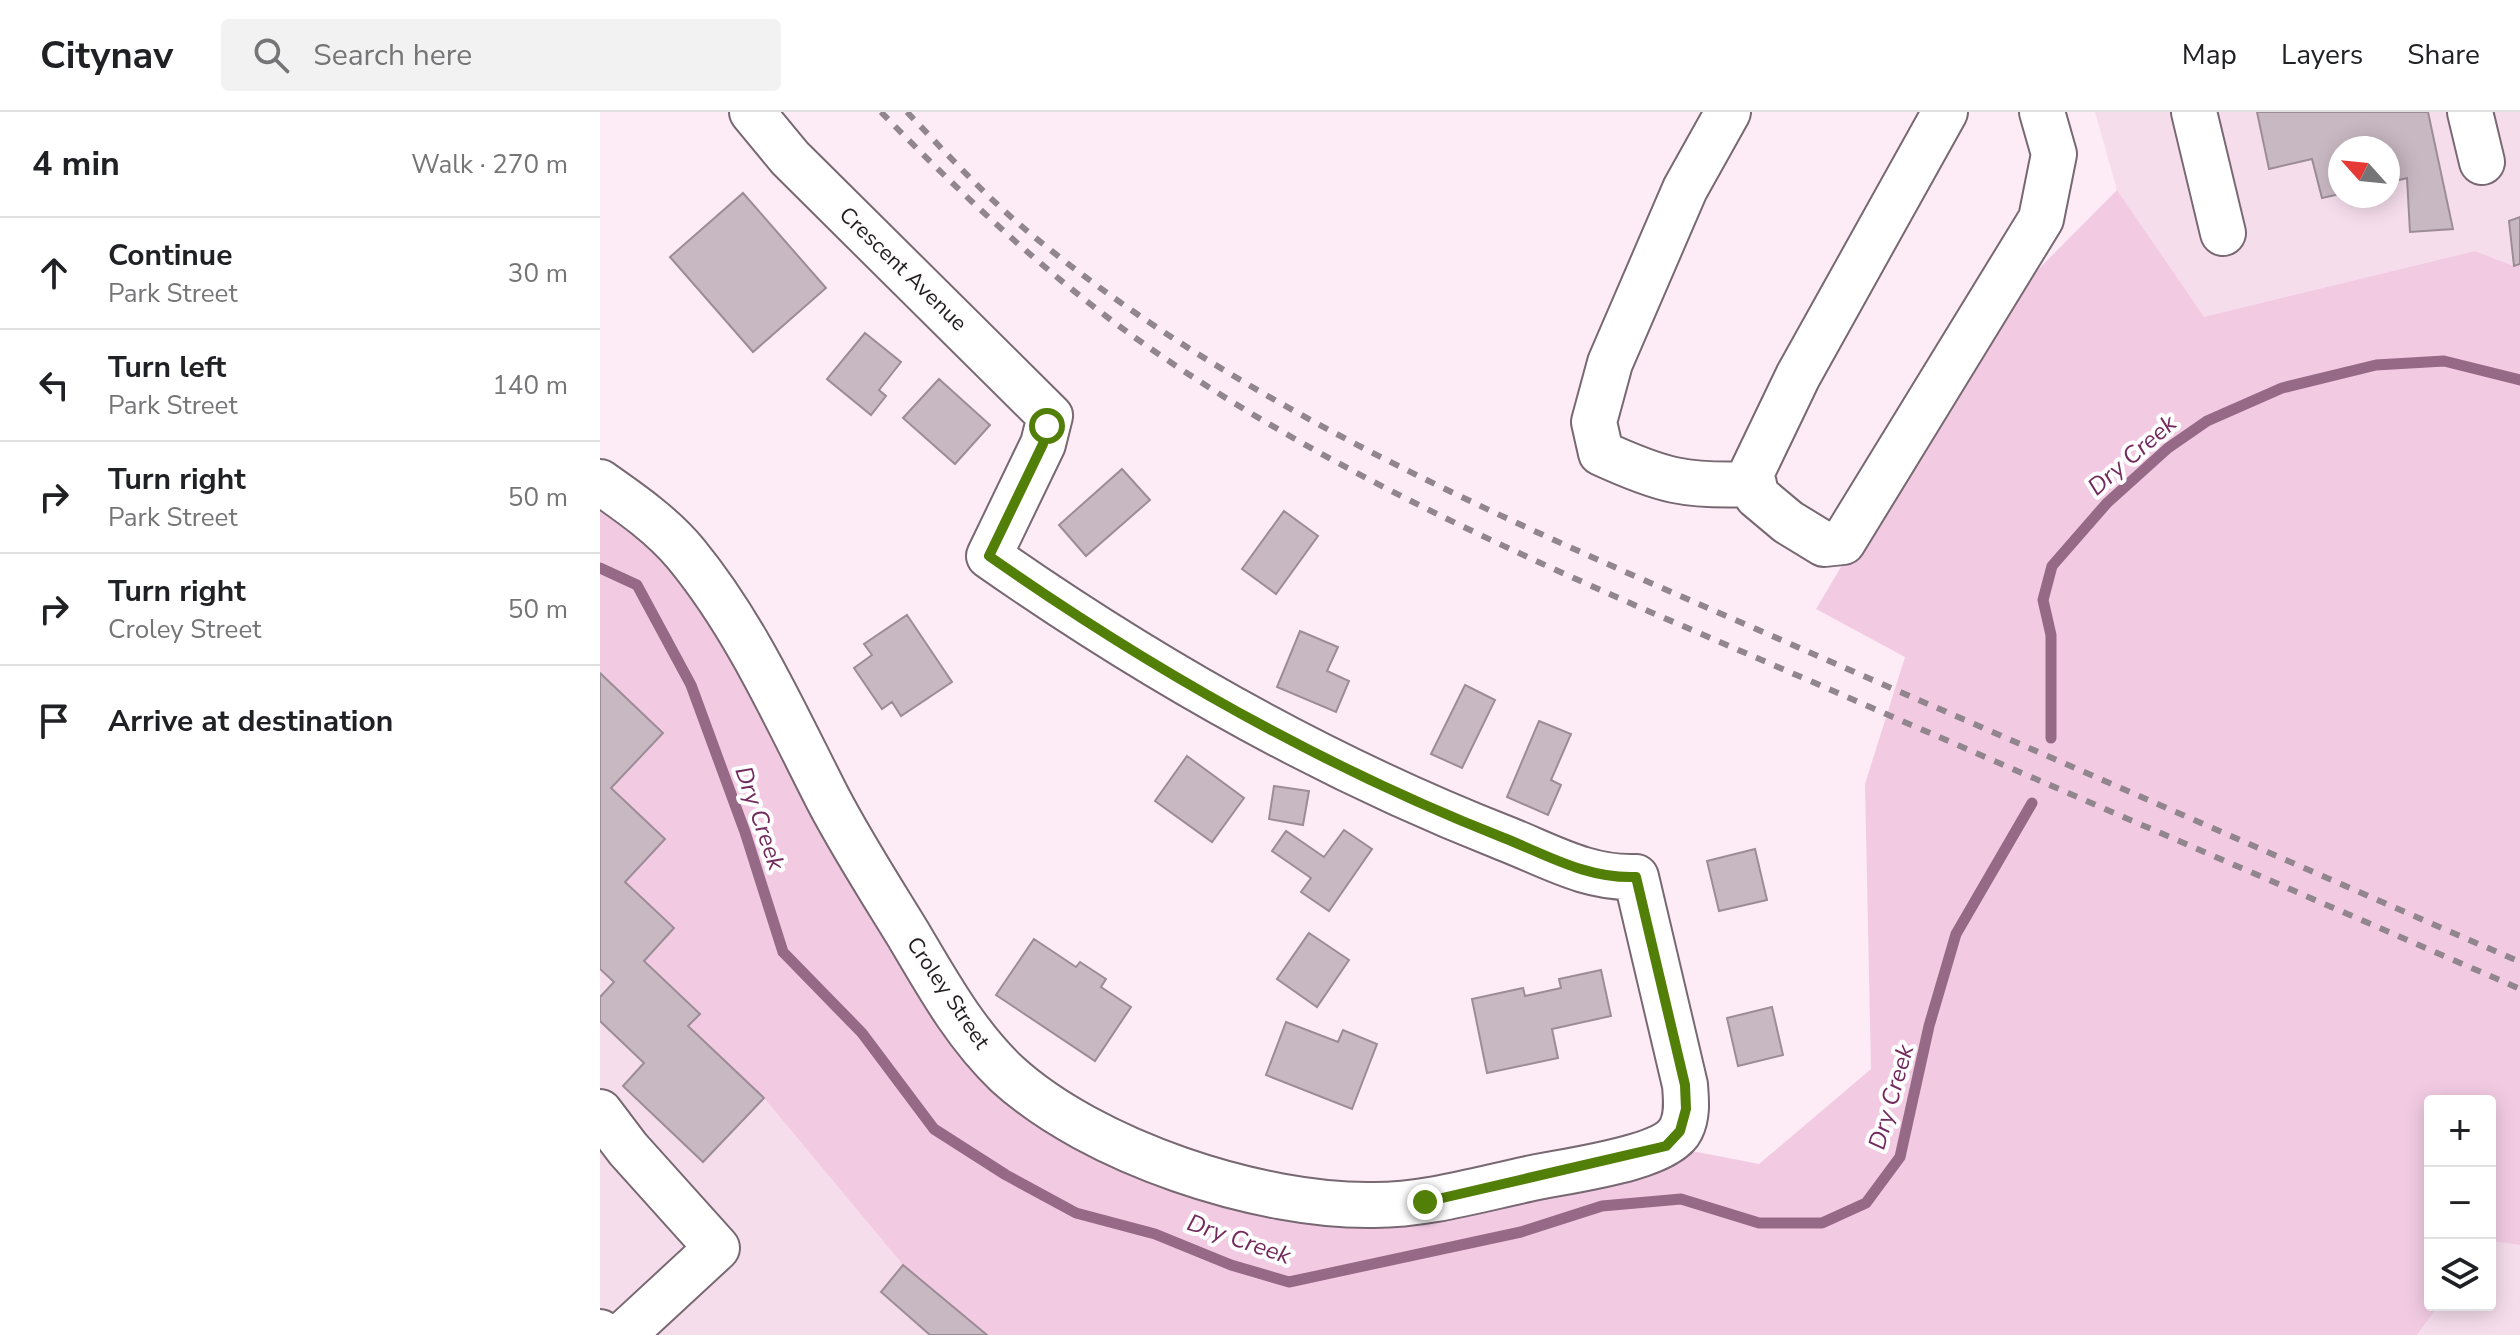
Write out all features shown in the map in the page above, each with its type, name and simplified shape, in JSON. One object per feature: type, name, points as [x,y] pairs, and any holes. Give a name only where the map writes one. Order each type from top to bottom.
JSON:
[{"type":"street","name":"Crescent Avenue","points":[[752,112],[790,158],[1050,416],[1043,444],[989,556],[1089,626],[1310,752],[1436,812],[1561,863],[1616,877],[1636,877],[1685,1085],[1686,1109],[1680,1131]]},
{"type":"street","points":[[1728,112],[1685,189],[1622,334],[1610,363],[1594,422],[1601,453],[1651,476],[1701,487],[1754,484]]},
{"type":"street","points":[[1945,112],[1798,376],[1751,474],[1757,496],[1788,522],[1824,544],[1843,542],[2041,219],[2054,154],[2042,112]]},
{"type":"street","points":[[2194,112],[2223,233]]},
{"type":"street","points":[[2470,112],[2482,162]]},
{"type":"street","name":"Croley Street","points":[[600,482],[659,527],[685,553],[742,634],[831,804],[953,1008],[1009,1075],[1073,1120],[1154,1159],[1274,1196],[1321,1204],[1425,1202],[1629,1157],[1666,1146],[1680,1131]]},
{"type":"street","points":[[600,1112],[628,1149],[717,1248],[623,1335]]},
{"type":"shaded area","points":[[2095,112],[2520,112],[2520,264],[2514,266],[2475,251],[2204,318],[2117,190]]},
{"type":"shaded area","points":[[2117,190],[2204,317],[2475,251],[2514,266],[2520,264],[2520,1245],[2496,1242],[2496,1095],[2424,1095],[2424,1311],[2435,1311],[2417,1335],[987,1335],[903,1265],[764,1098],[688,1026],[699,1015],[644,961],[625,882],[611,788],[663,733],[600,673],[600,482],[659,527],[953,1008],[1073,1120],[1321,1204],[1666,1146],[1759,1164],[1871,1069],[1865,784],[1905,657],[1816,609],[1988,320]]},
{"type":"shaded area","points":[[600,673],[663,733],[665,839],[674,928],[644,960],[700,1014],[689,1027],[764,1098],[903,1265],[987,1335],[600,1335]]},
{"type":"shaded area","points":[[2496,1242],[2520,1245],[2520,1335],[2417,1335],[2435,1311],[2496,1311]]},
{"type":"building","points":[[2257,112],[2428,112],[2453,229],[2410,232],[2407,178],[2400,180],[2400,136],[2328,136],[2328,197],[2322,198],[2312,159],[2269,169]]},
{"type":"building","points":[[743,193],[826,288],[753,352],[670,257]]},
{"type":"building","points":[[2520,217],[2520,264],[2514,266],[2509,221]]},
{"type":"building","points":[[865,333],[901,362],[879,390],[886,396],[871,415],[827,379]]},
{"type":"building","points":[[939,379],[990,425],[955,464],[903,418]]},
{"type":"building","points":[[1122,469],[1150,500],[1086,556],[1059,525]]},
{"type":"building","points":[[1284,511],[1318,536],[1276,594],[1242,569]]},
{"type":"building","points":[[907,615],[952,682],[901,716],[892,702],[882,709],[854,668],[872,655],[864,644]]},
{"type":"building","points":[[1300,631],[1338,647],[1327,671],[1349,681],[1336,712],[1277,687]]},
{"type":"building","points":[[600,673],[663,733],[611,788],[665,839],[625,882],[674,928],[644,961],[700,1014],[688,1026],[764,1098],[703,1162],[623,1086],[644,1063],[600,1021],[600,997],[614,982],[600,969]]},
{"type":"building","points":[[1465,685],[1495,700],[1462,768],[1431,754]]},
{"type":"building","points":[[1539,721],[1571,734],[1551,780],[1561,785],[1548,815],[1507,797]]},
{"type":"building","points":[[1187,756],[1244,798],[1212,842],[1155,801]]},
{"type":"building","points":[[1274,786],[1309,791],[1303,825],[1269,819]]},
{"type":"building","points":[[1344,830],[1372,849],[1329,911],[1301,892],[1311,878],[1272,851],[1286,831],[1324,857]]},
{"type":"building","points":[[1755,849],[1767,900],[1719,911],[1707,861]]},
{"type":"building","points":[[1309,933],[1349,960],[1317,1007],[1277,979]]},
{"type":"building","points":[[1034,939],[1076,967],[1080,962],[1106,979],[1101,987],[1131,1007],[1095,1061],[996,995]]},
{"type":"building","points":[[1601,970],[1611,1016],[1552,1029],[1558,1058],[1487,1073],[1472,999],[1523,988],[1525,996],[1561,988],[1559,979]]},
{"type":"building","points":[[1772,1007],[1783,1055],[1738,1066],[1727,1018]]},
{"type":"building","points":[[1286,1022],[1338,1042],[1343,1030],[1377,1044],[1352,1109],[1266,1075]]},
{"type":"building","points":[[903,1265],[987,1335],[930,1335],[881,1292]]},
{"type":"waterway","name":"Dry Creek","points":[[2051,738],[2051,635],[2043,600],[2052,566],[2107,503],[2168,448],[2207,421],[2282,388],[2376,365],[2444,361],[2520,380]]},
{"type":"waterway","name":"Dry Creek","points":[[600,568],[637,585],[691,685],[745,832],[783,952],[862,1033],[934,1129],[1006,1175],[1076,1213],[1155,1234],[1231,1265],[1289,1282],[1521,1232],[1602,1206],[1681,1199],[1759,1223],[1822,1223],[1866,1203],[1900,1157],[1929,1026],[1956,934],[2032,803]]},
{"type":"railway","points":[[881,112],[979,208],[1083,298],[1157,353],[1319,453],[1576,579],[2520,989]]},
{"type":"railway","points":[[907,112],[983,191],[1032,235],[1120,302],[1213,363],[1310,420],[1512,521],[2520,962]]},
{"type":"route","points":[[1047,426],[1043,444],[989,556],[1089,626],[1310,752],[1436,812],[1561,863],[1592,873],[1636,877],[1685,1085],[1686,1109],[1680,1131],[1666,1146],[1629,1157],[1425,1202]]}]
